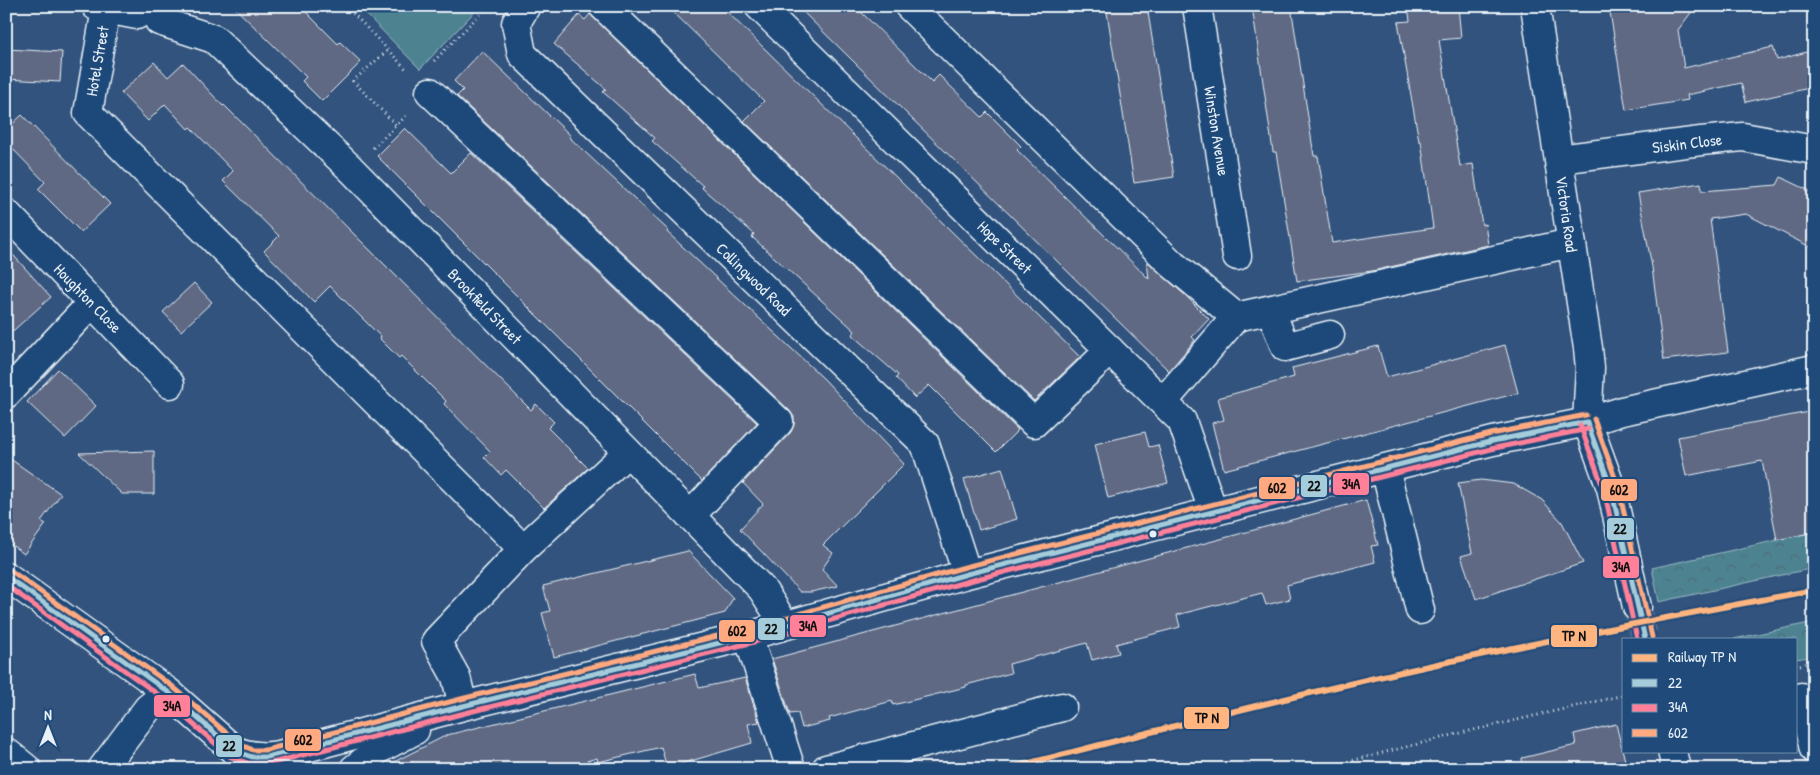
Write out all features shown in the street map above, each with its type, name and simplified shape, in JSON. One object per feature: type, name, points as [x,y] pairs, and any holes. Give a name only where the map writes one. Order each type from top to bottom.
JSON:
[{"type":"street","name":"Collingwood Road","points":[[526,6],[516,22],[522,54],[925,444],[967,574]]},
{"type":"street","points":[[603,6],[1034,423],[1110,350]]},
{"type":"street","name":"Hope Street","points":[[759,6],[1182,421],[1213,512]]},
{"type":"street","points":[[909,6],[1172,264],[1236,318]]},
{"type":"street","name":"Winston Avenue","points":[[1197,6],[1237,256]]},
{"type":"street","name":"Victoria Road","points":[[1535,6],[1590,368],[1587,422]]},
{"type":"street","name":"Hotel Street","points":[[148,18],[101,7],[88,113],[523,549]]},
{"type":"street","name":"Brookfield Street","points":[[148,18],[214,39],[350,168],[762,589],[785,625]]},
{"type":"street","points":[[423,86],[779,422],[690,516]]},
{"type":"street","name":"Siskin Close","points":[[1559,160],[1743,137],[1814,150]]},
{"type":"street","name":"Houghton Close","points":[[6,213],[170,384]]},
{"type":"street","points":[[1163,402],[1236,318],[1571,243]]},
{"type":"street","points":[[6,394],[92,303]]},
{"type":"street","points":[[1271,311],[1285,347],[1330,335]]},
{"type":"street","points":[[6,576],[168,692],[240,760],[252,756],[267,757],[463,706],[748,636],[967,574],[1493,440],[1587,422],[1622,411],[1814,369]]},
{"type":"street","points":[[1587,422],[1611,488],[1638,607]]},
{"type":"street","points":[[463,706],[456,677],[436,641],[523,549],[628,452]]},
{"type":"street","points":[[1385,468],[1420,610]]},
{"type":"street","points":[[748,636],[791,769]]},
{"type":"street","points":[[102,769],[148,708],[168,692]]},
{"type":"street","points":[[1801,697],[1814,749]]},
{"type":"street","points":[[359,767],[400,737],[463,706]]},
{"type":"street","points":[[826,769],[1062,707]]},
{"type":"street","points":[[6,752],[27,769]]},
{"type":"street","points":[[1672,752],[1676,769]]},
{"type":"path","points":[[346,6],[387,51],[423,86]]},
{"type":"path","points":[[350,168],[396,125],[423,86],[488,6]]},
{"type":"path","points":[[387,51],[354,81],[396,125]]},
{"type":"path","points":[[1798,666],[1814,662]]},
{"type":"path","points":[[1319,769],[1622,695]]},
{"type":"green space","points":[[358,6],[480,6],[420,69]]},
{"type":"green space","points":[[1814,532],[1814,568],[1659,602],[1652,568]]},
{"type":"green space","points":[[1814,622],[1814,656],[1798,659],[1798,638],[1739,638]]},
{"type":"building","points":[[233,6],[300,6],[338,44],[340,42],[361,62],[322,101],[302,81],[306,77]]},
{"type":"building","points":[[667,6],[721,6],[1080,357],[1034,401],[744,121],[764,101]]},
{"type":"building","points":[[797,6],[855,6],[932,82],[939,75],[982,117],[987,112],[1021,146],[1017,150],[1149,279],[1147,261],[1186,296],[1209,319],[1192,337],[1195,340],[1169,371]]},
{"type":"building","points":[[1106,6],[1147,6],[1174,177],[1134,183]]},
{"type":"building","points":[[1252,6],[1291,6],[1314,156],[1318,156],[1332,243],[1433,228],[1421,141],[1419,141],[1398,22],[1410,21],[1408,6],[1458,6],[1461,38],[1439,40],[1460,166],[1473,164],[1482,225],[1485,224],[1488,245],[1372,271],[1297,281],[1276,152],[1273,152]]},
{"type":"building","points":[[1609,6],[1696,6],[1678,30],[1684,68],[1773,47],[1777,60],[1814,50],[1814,87],[1746,102],[1741,83],[1687,95],[1688,100],[1626,110]]},
{"type":"building","points":[[590,14],[1018,430],[996,452],[929,385],[915,398],[896,378],[898,375],[852,335],[855,331],[752,237],[754,234],[702,188],[703,186],[652,141],[655,138],[603,92],[606,89],[554,44],[579,15],[585,20]]},
{"type":"building","points":[[6,49],[62,52],[60,82],[6,79]]},
{"type":"building","points":[[482,51],[571,136],[569,137],[668,230],[667,232],[824,379],[904,464],[823,545],[833,553],[822,569],[838,586],[811,592],[800,592],[740,529],[763,504],[743,483],[791,432],[794,425],[794,417],[790,411],[457,96],[463,90],[454,81]]},
{"type":"building","points":[[154,62],[168,77],[183,63],[223,106],[531,410],[536,404],[554,422],[548,428],[588,468],[544,508],[506,470],[501,475],[484,457],[490,451],[444,404],[446,401],[401,356],[399,358],[380,339],[381,337],[330,286],[314,302],[264,251],[279,236],[223,181],[233,171],[190,127],[188,129],[165,104],[148,121],[121,93]]},
{"type":"building","points":[[22,115],[110,204],[81,232],[38,189],[45,182],[6,142],[6,130]]},
{"type":"building","points":[[405,128],[451,173],[471,153],[757,423],[702,481],[377,156]]},
{"type":"building","points":[[1781,177],[1814,193],[1814,249],[1746,214],[1710,219],[1728,352],[1664,360],[1652,267],[1638,193],[1701,183],[1702,191],[1777,185]]},
{"type":"building","points":[[6,247],[51,297],[6,337]]},
{"type":"building","points":[[194,283],[212,302],[181,331],[163,312]]},
{"type":"building","points":[[1505,345],[1518,393],[1224,470],[1212,423],[1224,420],[1218,398],[1294,377],[1292,368],[1378,346],[1387,377]]},
{"type":"building","points":[[58,369],[96,406],[65,438],[27,402]]},
{"type":"building","points":[[1814,411],[1814,532],[1777,540],[1762,461],[1686,476],[1678,437]]},
{"type":"building","points":[[1145,432],[1149,447],[1158,445],[1168,483],[1108,498],[1095,444]]},
{"type":"building","points":[[154,451],[154,494],[122,494],[79,453]]},
{"type":"building","points":[[6,456],[61,494],[41,521],[46,524],[24,554],[6,541]]},
{"type":"building","points":[[1002,468],[1017,519],[979,530],[964,479]]},
{"type":"building","points":[[1481,480],[1514,484],[1542,500],[1562,522],[1583,563],[1476,599],[1461,556],[1472,553],[1458,483]]},
{"type":"building","points":[[1366,500],[1378,545],[1371,546],[1375,562],[1287,585],[1290,599],[1266,605],[1262,593],[1177,615],[1180,627],[1116,644],[1119,653],[1092,660],[1087,643],[1009,664],[1011,673],[966,685],[966,687],[893,705],[892,701],[829,718],[830,721],[802,728],[798,713],[790,714],[772,659]]},
{"type":"building","points":[[688,551],[733,598],[725,613],[554,657],[542,613],[550,611],[543,586]]},
{"type":"building","points":[[695,674],[699,688],[745,678],[759,722],[748,724],[752,743],[667,768],[661,747],[598,762],[597,758],[559,769],[380,769],[447,735]]},
{"type":"building","points":[[1616,724],[1627,769],[1523,769],[1522,758],[1576,745],[1574,734]]},
{"type":"tunnel","points":[[1637,607],[1645,638]]},
{"type":"transit line","name":"602","points":[[10,570],[172,686],[239,744],[253,750],[266,750],[461,699],[746,629],[965,567],[1491,434],[1586,415]]},
{"type":"transit line","name":"602","points":[[1594,419],[1618,486],[1652,637]]},
{"type":"transit line","name":"22","points":[[1587,422],[1611,488],[1645,638]]},
{"type":"transit line","name":"22","points":[[6,576],[168,692],[235,751],[252,757],[267,757],[463,706],[748,636],[967,574],[1493,441],[1587,422]]},
{"type":"transit line","name":"34A","points":[[1580,425],[1604,490],[1637,638]]},
{"type":"transit line","name":"34A","points":[[6,585],[163,698],[231,757],[250,764],[268,764],[750,643],[969,581],[1495,448],[1588,429]]},
{"type":"transit line","points":[[1006,769],[1306,694],[1465,658],[1814,590]]}]
